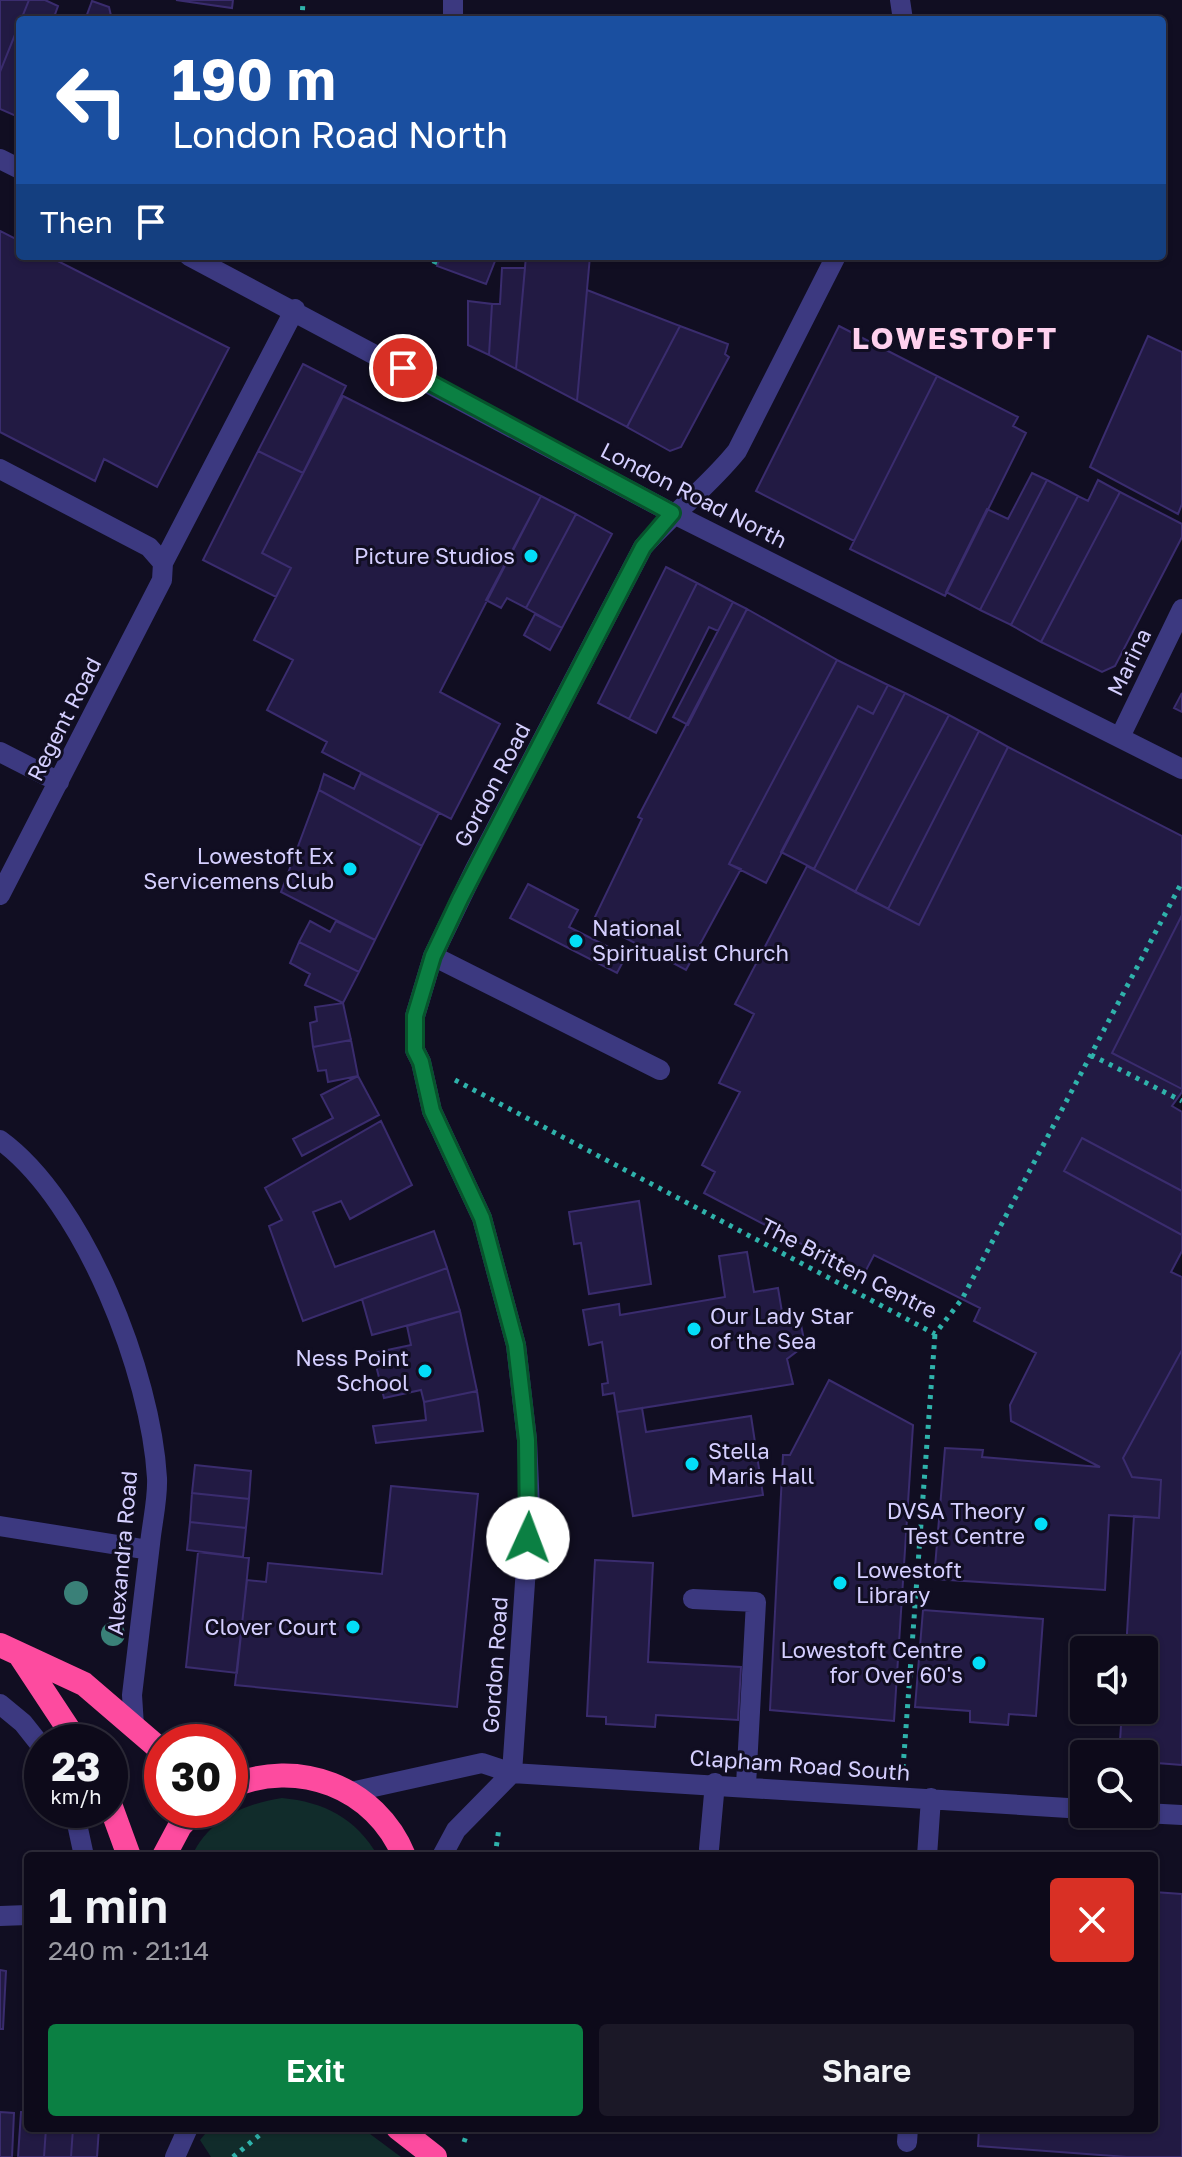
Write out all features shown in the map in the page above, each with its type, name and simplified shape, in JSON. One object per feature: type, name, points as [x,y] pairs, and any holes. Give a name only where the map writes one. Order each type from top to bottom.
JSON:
[{"type":"highway","points":[[9,1650],[84,1684],[144,1735]]},
{"type":"highway","points":[[9,1650],[64,1724]]},
{"type":"highway","points":[[248,1780],[299,1775],[351,1792],[390,1829],[402,1852]]},
{"type":"highway","points":[[119,1828],[128,1852]]},
{"type":"highway","points":[[166,1852],[179,1828]]},
{"type":"highway","points":[[403,2132],[435,2157]]},
{"type":"highway","points":[[419,2132],[435,2157]]},
{"type":"street","name":"London Road North","points":[[197,260],[295,309],[672,513],[1182,769]]},
{"type":"street","name":"Gordon Road","points":[[512,1773],[530,1509],[527,1440],[516,1345],[482,1218],[432,1111],[421,1062],[415,1050],[415,1016],[433,956],[643,547],[672,513],[720,472],[737,451],[834,260]]},
{"type":"street","name":"Regent Road","points":[[0,895],[162,580],[163,563],[295,309]]},
{"type":"street","points":[[0,469],[149,547],[163,563]]},
{"type":"street","name":"Marina","points":[[1120,737],[1182,609]]},
{"type":"street","points":[[0,752],[59,782]]},
{"type":"street","points":[[433,956],[660,1070]]},
{"type":"street","name":"Alexandra Road","points":[[0,1140],[16,1151],[80,1236],[107,1288],[141,1384],[157,1479],[132,1695],[134,1726]]},
{"type":"street","points":[[0,1526],[149,1550]]},
{"type":"street","points":[[693,1599],[756,1602],[746,1785]]},
{"type":"street","points":[[0,1704],[24,1724]]},
{"type":"street","name":"Clapham Road South","points":[[351,1792],[482,1763],[512,1773],[715,1783],[1070,1808]]},
{"type":"street","points":[[444,1852],[456,1830],[512,1773]]},
{"type":"street","points":[[709,1849],[715,1783]]},
{"type":"street","points":[[927,1852],[931,1798]]},
{"type":"street","points":[[1158,1814],[1182,1815]]},
{"type":"street","points":[[80,1828],[84,1852]]},
{"type":"street","points":[[0,1916],[24,1915]]},
{"type":"street","points":[[174,2157],[175,2132]]},
{"type":"street","points":[[174,2157],[186,2132]]},
{"type":"path","points":[[434,264],[436,260]]},
{"type":"path","name":"The Britten Centre","points":[[421,1062],[935,1334],[962,1299],[1182,882]]},
{"type":"path","points":[[1091,1055],[1182,1101]]},
{"type":"path","points":[[900,1796],[935,1334]]},
{"type":"path","points":[[233,2157],[263,2132]]},
{"type":"green space","points":[[282,1798],[312,1803],[349,1822],[375,1852],[194,1852],[212,1828],[248,1828],[248,1806]]},
{"type":"green space","points":[[207,2132],[367,2132],[401,2157],[211,2157],[200,2140]]},
{"type":"building","points":[[0,0],[29,0],[23,16],[16,16],[16,32],[0,72]]},
{"type":"building","points":[[29,0],[45,0],[58,6],[54,16],[23,16]]},
{"type":"building","points":[[176,0],[233,0],[232,8]]},
{"type":"building","points":[[92,1],[109,7],[111,16],[86,16]]},
{"type":"building","points":[[16,32],[16,116],[0,109],[0,72]]},
{"type":"building","points":[[0,231],[16,239],[16,260],[56,260],[229,348],[157,487],[104,459],[95,481],[0,432]]},
{"type":"building","points":[[439,260],[495,260],[486,284],[437,266]]},
{"type":"building","points":[[526,260],[590,260],[577,401],[516,369]]},
{"type":"building","points":[[502,268],[525,268],[516,369],[489,355],[492,304],[500,304]]},
{"type":"building","points":[[587,290],[680,326],[627,427],[577,401]]},
{"type":"building","points":[[468,301],[492,304],[489,355],[468,345]]},
{"type":"building","points":[[680,326],[728,344],[725,354],[729,357],[681,447],[670,451],[627,427]]},
{"type":"building","points":[[839,326],[937,376],[854,541],[756,491]]},
{"type":"building","points":[[1148,336],[1182,352],[1182,504],[1178,514],[1090,467]]},
{"type":"building","points":[[303,364],[346,386],[303,473],[258,451]]},
{"type":"building","points":[[937,376],[1018,417],[1013,426],[1026,433],[945,596],[850,549]]},
{"type":"building","points":[[343,396],[541,496],[440,692],[500,724],[451,819],[322,752],[327,742],[267,710],[293,660],[254,640],[291,568],[262,553]]},
{"type":"building","points":[[258,451],[303,473],[262,553],[291,568],[276,597],[203,560]]},
{"type":"building","points":[[1032,473],[1047,480],[980,610],[946,592],[987,509],[1008,519]]},
{"type":"building","points":[[1047,480],[1078,496],[1011,625],[980,610]]},
{"type":"building","points":[[1098,480],[1120,492],[1041,642],[1011,625],[1078,496],[1088,501]]},
{"type":"building","points":[[1120,492],[1182,524],[1182,537],[1115,666],[1102,672],[1041,642]]},
{"type":"building","name":"Picture Studios","points":[[541,496],[576,514],[526,608],[507,598],[501,608],[486,600]]},
{"type":"building","points":[[576,514],[612,534],[562,628],[526,608]]},
{"type":"building","points":[[666,567],[697,583],[629,719],[598,703]]},
{"type":"building","points":[[697,583],[733,602],[718,631],[709,627],[656,733],[629,719]]},
{"type":"building","points":[[733,602],[747,609],[688,725],[673,717]]},
{"type":"building","points":[[747,609],[837,660],[729,864],[741,869],[686,970],[593,921],[642,819],[638,817]]},
{"type":"building","points":[[535,614],[562,628],[550,650],[524,635]]},
{"type":"building","points":[[837,660],[888,685],[873,714],[858,706],[766,883],[729,864]]},
{"type":"building","points":[[888,685],[905,693],[814,869],[781,852],[858,706],[873,714]]},
{"type":"building","points":[[905,693],[949,715],[855,892],[814,869]]},
{"type":"building","points":[[1182,693],[1182,712],[1174,708]]},
{"type":"building","points":[[949,715],[979,731],[888,909],[855,892]]},
{"type":"building","points":[[979,731],[1008,747],[919,925],[888,909]]},
{"type":"building","points":[[1008,747],[1182,836],[1182,1092],[1172,1106],[1182,1112],[1182,1251],[1171,1272],[1182,1277],[1182,1350],[1123,1458],[1132,1477],[1161,1480],[1159,1518],[1109,1515],[1105,1590],[934,1579],[945,1448],[983,1450],[982,1457],[1100,1467],[1011,1421],[1010,1405],[1036,1353],[974,1321],[980,1308],[874,1255],[863,1276],[704,1193],[715,1172],[702,1165],[740,1092],[719,1083],[754,1014],[735,1004],[807,866],[919,925]]},
{"type":"building","points":[[361,773],[439,813],[422,846],[319,790],[324,774],[354,789]]},
{"type":"building","name":"Lowestoft Ex Servicemens Club","points":[[319,790],[422,846],[375,940],[281,892]]},
{"type":"building","name":"National Spiritualist Church","points":[[528,884],[578,910],[569,927],[626,956],[617,973],[510,918]]},
{"type":"building","points":[[1182,915],[1182,1089],[1112,1053]]},
{"type":"building","points":[[310,921],[330,932],[336,921],[375,940],[359,972],[299,942]]},
{"type":"building","points":[[299,942],[359,972],[343,1003],[305,985],[310,974],[290,963]]},
{"type":"building","points":[[343,1003],[351,1040],[313,1047],[310,1023],[317,1021],[315,1007]]},
{"type":"building","points":[[351,1040],[358,1076],[328,1082],[326,1070],[318,1071],[313,1047]]},
{"type":"building","points":[[358,1076],[379,1115],[302,1156],[293,1139],[333,1118],[321,1095]]},
{"type":"building","points":[[381,1121],[412,1185],[350,1219],[341,1201],[313,1212],[335,1267],[434,1231],[447,1268],[303,1321],[269,1226],[282,1220],[265,1188]]},
{"type":"building","points":[[1082,1138],[1182,1191],[1182,1235],[1064,1171]]},
{"type":"building","points":[[639,1201],[651,1284],[589,1294],[581,1243],[574,1244],[569,1212]]},
{"type":"building","name":"Our Lady Star of the Sea","points":[[747,1252],[754,1292],[778,1288],[782,1312],[792,1315],[801,1325],[804,1340],[800,1349],[787,1359],[793,1384],[617,1412],[614,1393],[603,1395],[602,1384],[608,1383],[602,1342],[589,1345],[583,1310],[619,1304],[620,1315],[725,1297],[719,1256]]},
{"type":"building","points":[[447,1268],[460,1311],[372,1335],[362,1299]]},
{"type":"building","name":"Ness Point School","points":[[460,1311],[477,1391],[424,1402],[421,1390],[384,1398],[373,1353],[411,1345],[407,1326]]},
{"type":"building","points":[[1182,1350],[1182,1765],[1158,1763],[1158,1740],[1120,1740],[1121,1724],[1158,1724],[1158,1636],[1127,1636],[1134,1516],[1159,1518],[1161,1480],[1132,1477],[1123,1458]]},
{"type":"building","name":"Lowestoft Library","points":[[829,1380],[913,1425],[894,1721],[770,1710],[783,1455],[790,1455]]},
{"type":"building","points":[[477,1391],[483,1431],[376,1443],[373,1426],[426,1420],[424,1402]]},
{"type":"building","name":"Stella Maris Hall","points":[[642,1408],[646,1432],[751,1416],[763,1495],[633,1516],[617,1412]]},
{"type":"building","points":[[195,1465],[251,1471],[249,1499],[192,1493]]},
{"type":"building","name":"Clover Court","points":[[391,1486],[478,1494],[457,1707],[235,1685],[247,1580],[266,1582],[268,1563],[382,1574]]},
{"type":"building","points":[[192,1493],[249,1499],[246,1528],[190,1522]]},
{"type":"building","points":[[190,1522],[246,1528],[243,1557],[187,1550]]},
{"type":"building","points":[[198,1552],[249,1558],[237,1673],[186,1667]]},
{"type":"building","points":[[595,1560],[653,1563],[648,1662],[741,1667],[738,1720],[656,1715],[655,1727],[606,1724],[606,1717],[587,1716]]},
{"type":"building","name":"Lowestoft Centre for Over 60's","points":[[923,1610],[1043,1619],[1036,1716],[1009,1714],[1008,1725],[970,1722],[970,1711],[915,1707]]},
{"type":"building","points":[[1158,1892],[1182,1894],[1182,2157],[1127,2157],[978,2146],[979,2132],[1158,2132]]},
{"type":"building","points":[[0,1970],[6,1971],[3,2029],[0,2029]]},
{"type":"building","points":[[0,2112],[14,2113],[12,2157],[0,2157]]},
{"type":"building","points":[[21,2112],[24,2112],[24,2132],[46,2132],[44,2157],[18,2157]]},
{"type":"building","points":[[46,2132],[73,2132],[71,2157],[44,2157]]},
{"type":"building","points":[[73,2132],[99,2132],[97,2157],[71,2157]]},
{"type":"place","name":"Picture Studios","points":[[531,556]]},
{"type":"place","name":"Lowestoft Ex Servicemens Club","points":[[350,869]]},
{"type":"place","name":"National Spiritualist Church","points":[[576,941]]},
{"type":"place","name":"Our Lady Star of the Sea","points":[[694,1329]]},
{"type":"place","name":"Ness Point School","points":[[425,1371]]},
{"type":"place","name":"Stella Maris Hall","points":[[692,1464]]},
{"type":"place","name":"DVSA Theory Test Centre","points":[[1041,1524]]},
{"type":"place","name":"Lowestoft Library","points":[[840,1583]]},
{"type":"place","name":"Clover Court","points":[[353,1627]]},
{"type":"place","name":"Lowestoft Centre for Over 60's","points":[[979,1663]]},
{"type":"district","name":"LOWESTOFT","points":[[955,339]]},
{"type":"route","points":[[403,368],[672,513],[643,547],[474,871],[433,956],[415,1016],[415,1050],[421,1062],[432,1111],[482,1218],[516,1345],[527,1440],[528,1538]]}]
